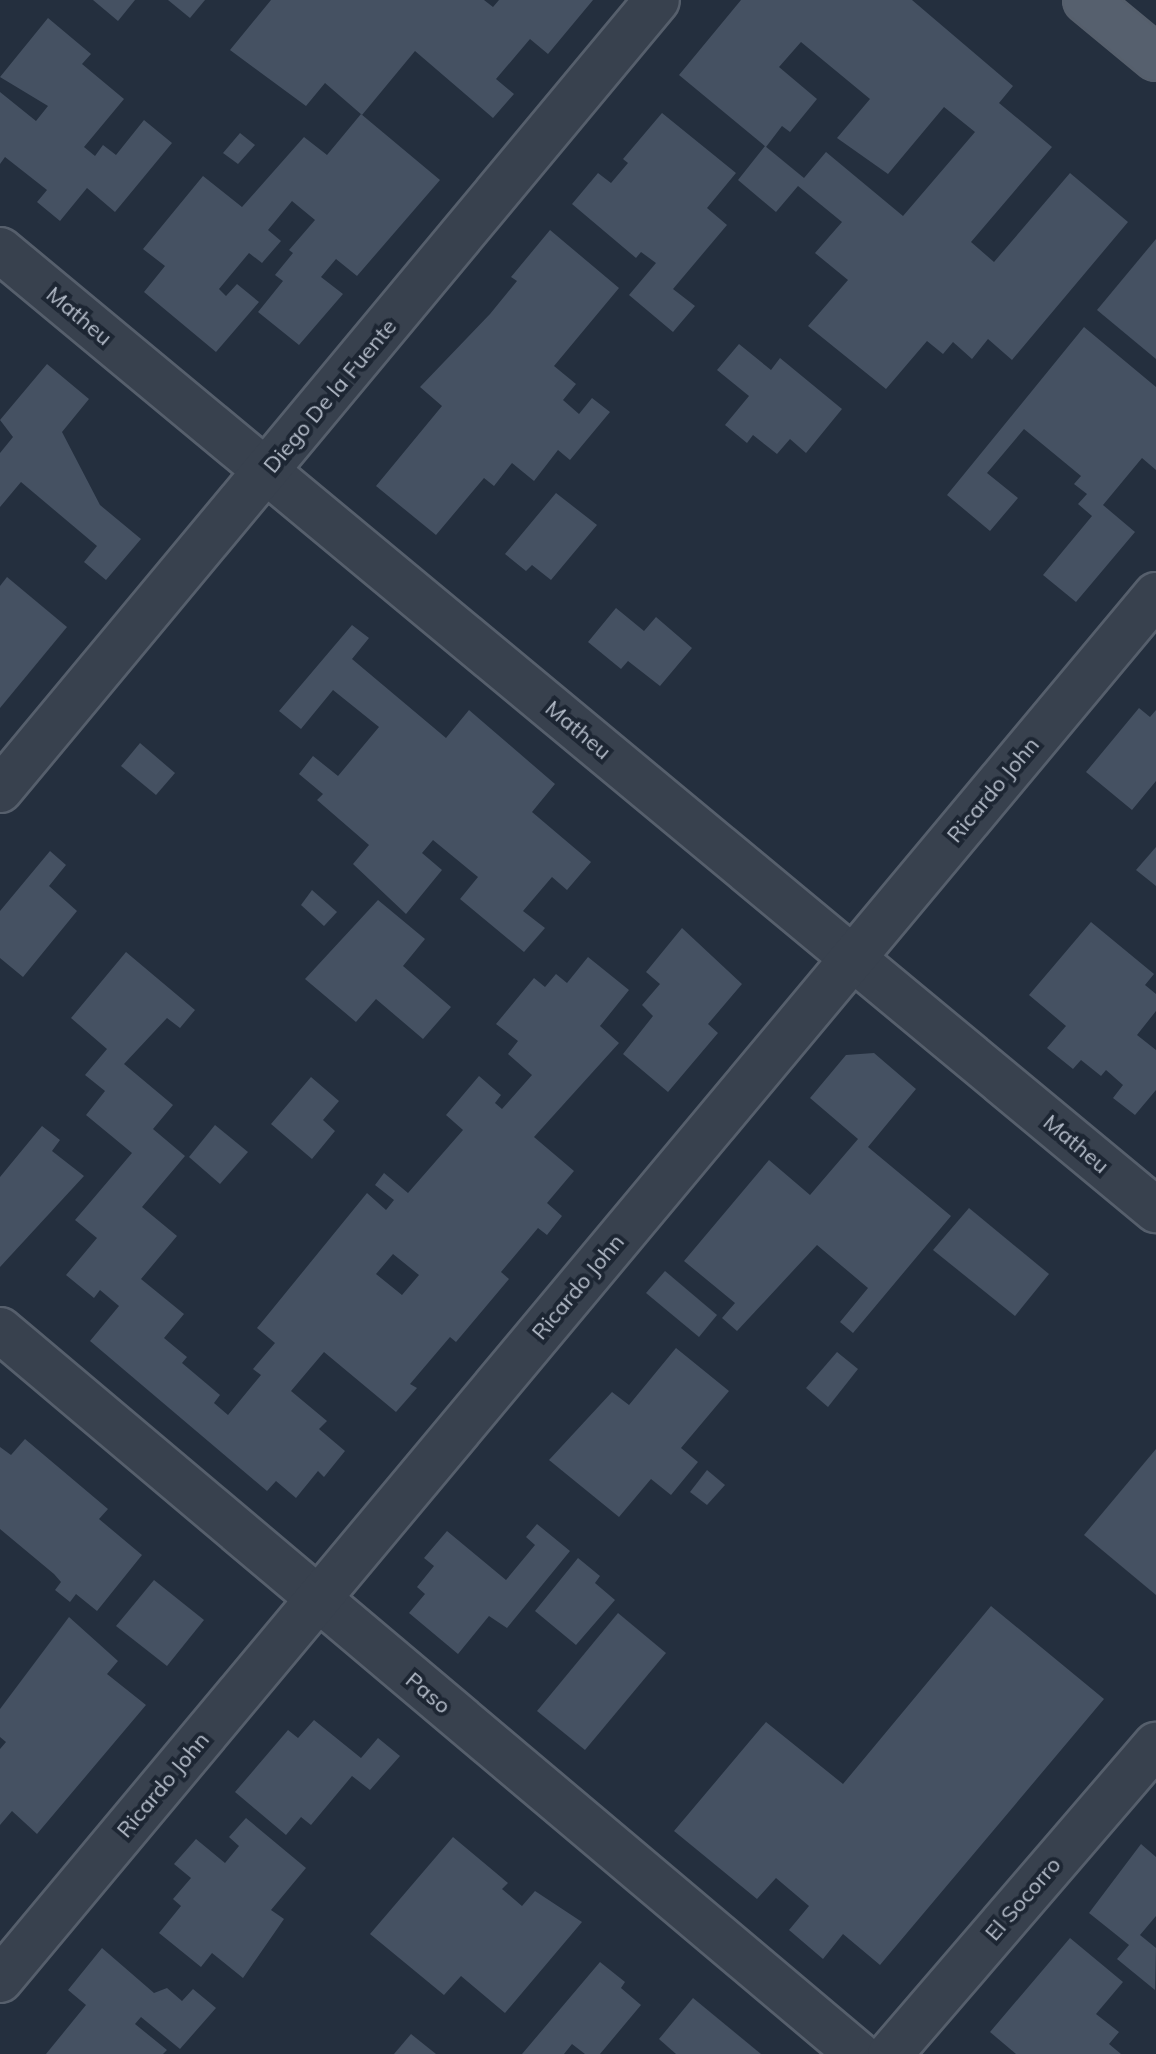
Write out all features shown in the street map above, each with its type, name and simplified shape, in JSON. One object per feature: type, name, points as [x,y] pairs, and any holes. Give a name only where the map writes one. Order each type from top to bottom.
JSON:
[{"type":"main road","points":[[1086,0],[1156,58]]},
{"type":"street","name":"Diego De la Fuente","points":[[0,790],[267,473],[657,0]]},
{"type":"street","name":"Matheu","points":[[0,250],[1156,1210]]},
{"type":"street","name":"Ricardo John","points":[[0,1980],[1156,595]]},
{"type":"street","name":"Paso","points":[[0,1330],[858,2054]]},
{"type":"street","name":"El Socorro","points":[[890,2054],[1156,1745]]},
{"type":"building","points":[[93,0],[135,0],[118,21]]},
{"type":"building","points":[[168,0],[205,0],[190,18]]},
{"type":"building","points":[[271,0],[484,0],[493,7],[499,0],[593,0],[548,54],[530,39],[496,79],[514,94],[493,118],[415,51],[362,115],[325,83],[306,106],[230,50]]},
{"type":"building","points":[[741,0],[912,0],[1013,86],[999,103],[1052,147],[971,242],[994,262],[1070,173],[1128,222],[1012,360],[988,339],[972,359],[953,342],[943,354],[927,341],[886,389],[808,326],[848,280],[815,253],[842,222],[798,186],[776,212],[738,180],[765,146],[679,75]],"holes":[[[801,42],[870,99],[837,138],[888,174],[944,107],[975,132],[903,216],[826,152],[804,178],[766,147],[782,126],[790,132],[817,99],[779,67]]]},
{"type":"building","points":[[48,18],[91,54],[82,64],[124,99],[84,147],[95,156],[103,145],[116,155],[144,120],[172,143],[115,212],[87,188],[60,221],[37,202],[47,190],[5,157],[0,164],[0,92],[36,121],[48,106],[0,77]]},
{"type":"building","points":[[662,113],[736,173],[707,208],[727,225],[673,289],[695,306],[673,332],[629,295],[656,263],[641,252],[636,258],[572,204],[598,173],[611,183],[628,163],[623,159]]},
{"type":"building","points":[[361,114],[440,180],[357,276],[336,259],[321,277],[343,294],[299,345],[258,312],[283,281],[275,275],[293,253],[289,250],[315,220],[292,201],[268,230],[281,241],[262,263],[249,253],[219,289],[226,296],[237,284],[259,302],[216,352],[144,292],[165,266],[143,249],[203,176],[242,207],[304,137],[327,155]]},
{"type":"building","points":[[240,133],[255,145],[238,164],[223,153]]},
{"type":"building","points":[[550,230],[619,288],[554,366],[576,384],[563,400],[579,414],[592,398],[610,412],[570,460],[558,450],[534,481],[512,463],[494,486],[484,478],[436,535],[376,486],[442,406],[420,387],[490,314],[517,281],[511,277]]},
{"type":"building","points":[[1156,239],[1156,359],[1097,310]]},
{"type":"building","points":[[1084,327],[1156,387],[1156,470],[1142,458],[1103,505],[1135,532],[1076,602],[1043,575],[1092,516],[1078,504],[1087,494],[1074,484],[1081,476],[1024,429],[987,473],[1018,498],[990,531],[947,495]]},
{"type":"building","points":[[739,344],[771,370],[780,358],[842,409],[806,453],[790,439],[777,454],[753,435],[747,443],[725,425],[749,396],[717,370]]},
{"type":"building","points":[[47,364],[89,399],[62,432],[100,505],[141,539],[106,580],[84,562],[97,546],[21,482],[0,507],[0,453],[13,437],[0,420]]},
{"type":"building","points":[[556,493],[597,525],[551,580],[532,565],[526,571],[505,554]]},
{"type":"building","points":[[7,577],[67,627],[0,708],[0,586]]},
{"type":"building","points":[[616,608],[644,631],[656,617],[692,648],[660,686],[628,661],[621,669],[588,642]]},
{"type":"building","points":[[352,625],[369,638],[352,659],[446,738],[469,710],[555,784],[532,812],[591,862],[567,890],[552,877],[523,911],[545,928],[524,952],[460,899],[478,877],[433,840],[422,853],[442,870],[406,914],[353,864],[369,845],[317,800],[323,794],[299,774],[313,756],[338,776],[379,727],[333,690],[301,729],[279,711]]},
{"type":"building","points":[[1139,708],[1150,717],[1156,710],[1156,781],[1132,810],[1086,772]]},
{"type":"building","points":[[140,743],[175,773],[156,795],[121,766]]},
{"type":"building","points":[[1156,847],[1156,886],[1136,870]]},
{"type":"building","points":[[50,851],[66,865],[49,886],[77,911],[23,977],[0,958],[0,911]]},
{"type":"building","points":[[312,890],[337,912],[324,926],[301,905]]},
{"type":"building","points":[[378,900],[425,939],[403,966],[451,1007],[423,1039],[376,999],[356,1022],[305,979]]},
{"type":"building","points":[[1091,922],[1154,974],[1145,985],[1156,994],[1156,1011],[1137,1035],[1156,1050],[1156,1090],[1135,1115],[1113,1098],[1123,1085],[1106,1070],[1101,1076],[1081,1060],[1073,1069],[1047,1048],[1066,1026],[1029,995]]},
{"type":"building","points":[[682,928],[742,984],[708,1024],[718,1033],[668,1092],[623,1054],[653,1016],[642,1005],[660,984],[646,972]]},
{"type":"building","points":[[126,952],[195,1010],[180,1028],[167,1018],[124,1064],[173,1105],[153,1129],[185,1156],[142,1207],[177,1236],[141,1279],[184,1314],[164,1338],[187,1357],[182,1363],[220,1395],[214,1403],[228,1415],[261,1375],[253,1369],[275,1343],[257,1328],[367,1193],[386,1210],[394,1200],[375,1185],[384,1173],[408,1193],[463,1130],[446,1115],[479,1076],[501,1095],[495,1103],[502,1109],[532,1075],[508,1054],[518,1041],[496,1024],[534,978],[545,987],[556,974],[567,983],[588,957],[629,990],[600,1026],[619,1043],[534,1137],[574,1171],[547,1203],[562,1216],[547,1235],[538,1228],[501,1272],[509,1279],[456,1342],[450,1337],[410,1384],[417,1388],[396,1412],[324,1352],[291,1391],[327,1421],[319,1429],[345,1451],[324,1477],[318,1471],[296,1498],[276,1481],[267,1491],[90,1341],[119,1306],[100,1290],[94,1298],[66,1275],[97,1238],[75,1220],[132,1153],[86,1115],[105,1091],[85,1075],[107,1049],[71,1018]],"holes":[[[393,1254],[419,1275],[402,1295],[376,1274]]]},
{"type":"building","points":[[874,1053],[916,1089],[868,1147],[951,1216],[853,1333],[840,1322],[868,1288],[817,1245],[737,1331],[722,1318],[735,1303],[684,1261],[769,1160],[810,1195],[858,1139],[810,1098],[846,1055]]},
{"type":"building","points":[[311,1077],[339,1101],[323,1120],[335,1131],[312,1159],[271,1124]]},
{"type":"building","points":[[215,1125],[248,1152],[220,1184],[189,1157]]},
{"type":"building","points":[[42,1126],[60,1140],[52,1151],[84,1176],[0,1267],[0,1177]]},
{"type":"building","points":[[969,1208],[1049,1274],[1015,1316],[933,1250]]},
{"type":"building","points":[[665,1271],[717,1315],[699,1337],[646,1293]]},
{"type":"building","points":[[676,1348],[729,1391],[681,1448],[698,1462],[671,1495],[651,1479],[619,1517],[549,1460],[612,1392],[629,1405]]},
{"type":"building","points":[[837,1352],[858,1369],[828,1407],[806,1388]]},
{"type":"building","points":[[25,1439],[108,1509],[99,1519],[142,1555],[97,1611],[76,1594],[70,1602],[55,1590],[61,1582],[54,1574],[0,1529],[0,1447],[11,1455]]},
{"type":"building","points":[[1156,1449],[1156,1595],[1084,1535]]},
{"type":"building","points":[[707,1470],[725,1485],[707,1505],[690,1492]]},
{"type":"building","points":[[537,1524],[570,1551],[507,1628],[489,1616],[458,1654],[409,1613],[425,1594],[417,1587],[434,1566],[424,1558],[447,1531],[506,1580],[535,1545],[526,1537]]},
{"type":"building","points":[[578,1558],[600,1576],[595,1583],[615,1600],[576,1645],[535,1611]]},
{"type":"building","points":[[154,1580],[204,1620],[167,1666],[116,1626]]},
{"type":"building","points":[[991,1606],[1104,1699],[880,1965],[843,1934],[823,1959],[789,1930],[809,1906],[776,1878],[757,1899],[674,1831],[766,1722],[843,1784]]},
{"type":"building","points":[[618,1613],[666,1653],[585,1750],[537,1711]]},
{"type":"building","points":[[69,1617],[118,1661],[107,1674],[146,1705],[37,1834],[12,1811],[0,1825],[0,1749],[6,1742],[0,1737],[0,1709]]},
{"type":"building","points":[[314,1720],[361,1758],[378,1738],[400,1756],[370,1790],[352,1776],[311,1825],[301,1817],[286,1835],[235,1792],[288,1730],[298,1738]]},
{"type":"building","points":[[246,1818],[306,1868],[271,1910],[284,1919],[243,1978],[212,1953],[201,1967],[159,1933],[181,1906],[173,1899],[191,1878],[174,1864],[196,1839],[225,1863],[239,1846],[229,1837]]},
{"type":"building","points":[[453,1837],[508,1883],[502,1889],[522,1906],[535,1891],[582,1922],[505,2013],[461,1976],[444,1995],[370,1934]]},
{"type":"building","points":[[1141,1844],[1156,1857],[1156,1916],[1140,1935],[1156,1948],[1155,1990],[1117,1959],[1129,1945],[1089,1913]]},
{"type":"building","points":[[1070,1938],[1123,1982],[1096,2014],[1119,2032],[1109,2044],[1121,2054],[1016,2054],[990,2032]]},
{"type":"building","points":[[102,1948],[154,1993],[167,1988],[182,2001],[193,1989],[216,2008],[180,2049],[141,2017],[135,2024],[167,2050],[163,2054],[46,2054],[86,2005],[68,1990]]},
{"type":"building","points":[[600,1962],[625,1982],[621,1988],[641,2005],[600,2054],[585,2054],[572,2044],[564,2054],[522,2054]]},
{"type":"building","points":[[693,1998],[761,2054],[676,2054],[659,2039]]},
{"type":"building","points":[[411,2034],[436,2054],[394,2054]]}]
